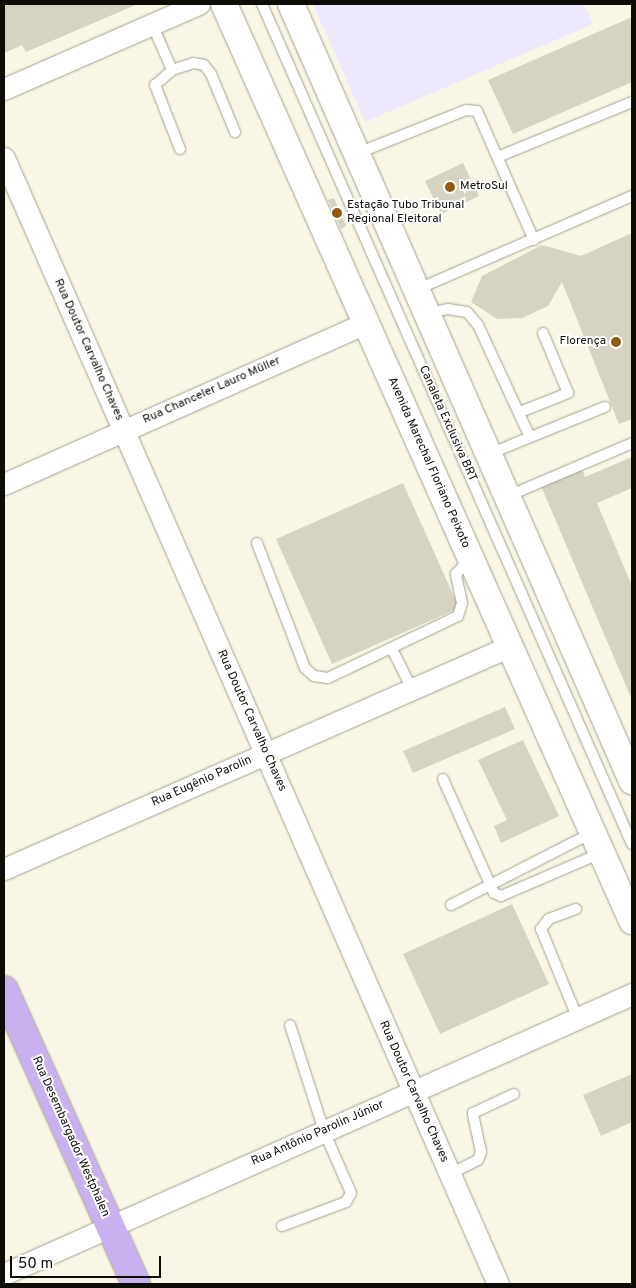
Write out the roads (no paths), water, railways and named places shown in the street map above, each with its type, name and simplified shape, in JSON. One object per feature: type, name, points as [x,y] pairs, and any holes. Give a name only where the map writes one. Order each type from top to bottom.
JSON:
[{"type":"main road","name":"Rua Desembargador Westphalen","points":[[4,990],[136,1284]]},
{"type":"street","points":[[4,89],[199,4]]},
{"type":"street","name":"Avenida Marechal Floriano Peixoto","points":[[224,4],[632,921]]},
{"type":"street","points":[[291,4],[632,781]]},
{"type":"street","name":"Rua Doutor Carvalho Chaves","points":[[4,158],[498,1284]]},
{"type":"street","name":"Rua Chanceler Lauro Müller","points":[[4,484],[366,324]]},
{"type":"street","name":"Rua Eugênio Parolin","points":[[4,869],[510,646]]},
{"type":"street","name":"Rua Antônio Parolin Júnior","points":[[4,1274],[632,994]]},
{"type":"lane","name":"Canaleta Exclusiva BRT","points":[[262,4],[632,844]]},
{"type":"lane","points":[[152,24],[172,70]]},
{"type":"lane","points":[[180,149],[156,93],[158,78],[172,70],[193,63],[204,65],[235,132]]},
{"type":"lane","points":[[500,156],[632,102]]},
{"type":"lane","points":[[357,153],[466,110],[483,116],[534,240]]},
{"type":"lane","points":[[417,289],[632,196]]},
{"type":"lane","points":[[427,313],[448,309],[467,312],[478,325],[530,437]]},
{"type":"lane","points":[[520,412],[568,393],[543,333]]},
{"type":"lane","points":[[489,454],[605,407]]},
{"type":"lane","points":[[508,496],[632,443]]},
{"type":"lane","points":[[257,543],[305,668],[314,676],[328,678],[458,616],[462,603],[456,574],[470,558]]},
{"type":"lane","points":[[392,649],[412,688]]},
{"type":"lane","points":[[443,780],[494,893],[508,895],[597,843]]},
{"type":"lane","points":[[451,905],[490,884],[597,843]]},
{"type":"lane","points":[[576,908],[549,919],[541,929],[578,1018]]},
{"type":"lane","points":[[282,1226],[350,1199],[324,1131],[290,1025]]},
{"type":"lane","points":[[450,1174],[478,1160],[481,1152],[473,1113],[514,1094]]},
{"type":"place","name":"MetroSul","points":[[450,187]]},
{"type":"place","name":"Estação Tubo Tribunal Regional Eleitoral","points":[[337,213]]},
{"type":"place","name":"Florença","points":[[616,342]]}]
